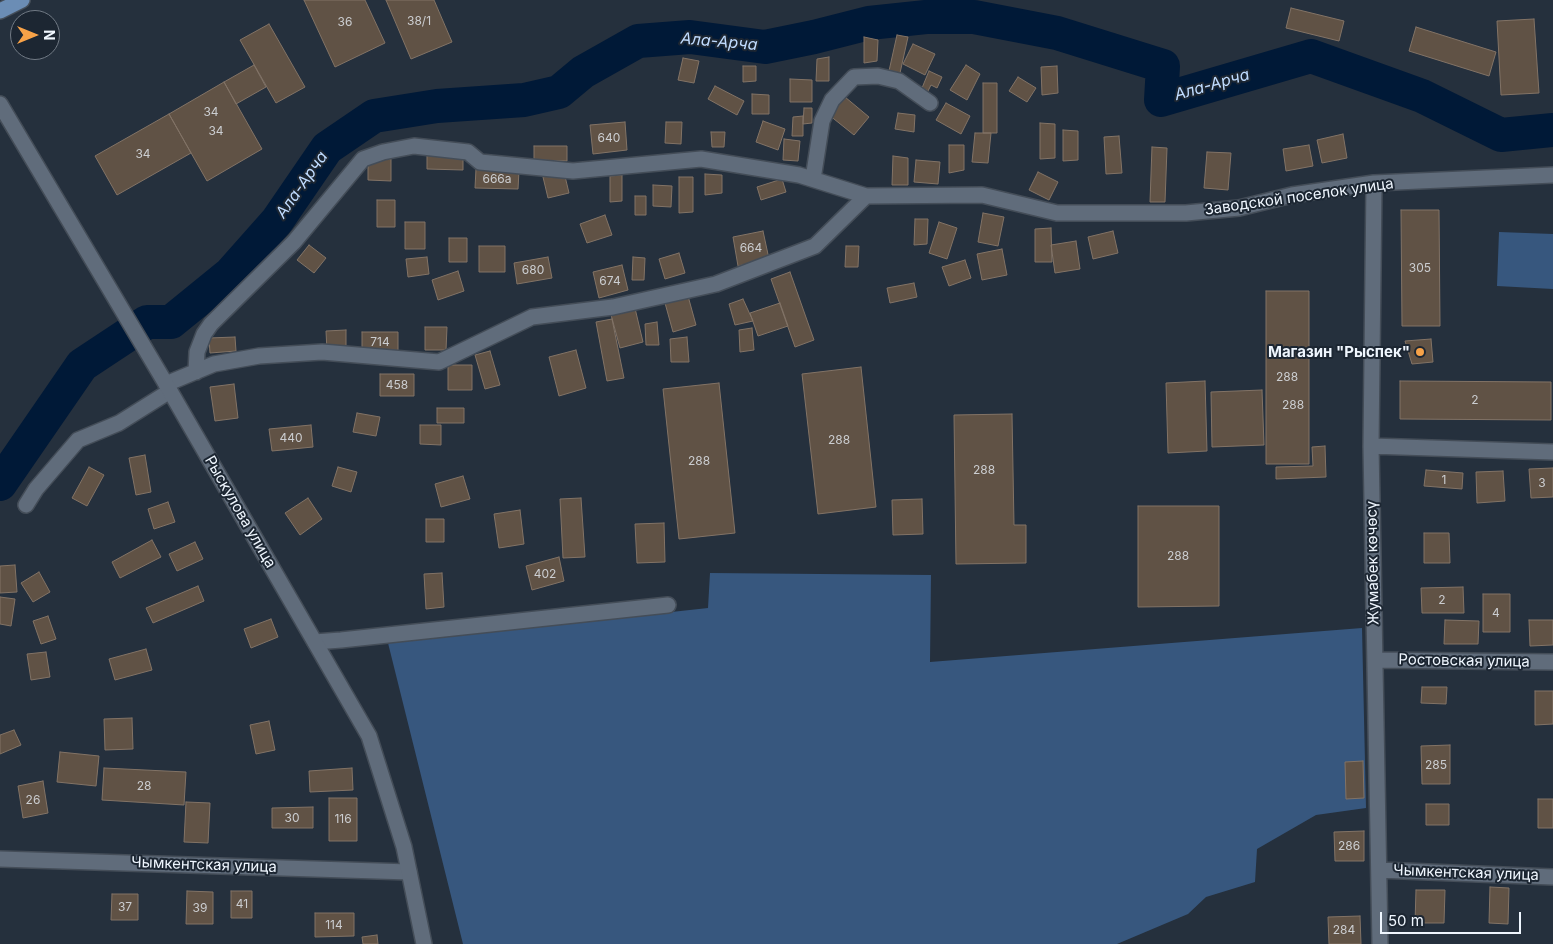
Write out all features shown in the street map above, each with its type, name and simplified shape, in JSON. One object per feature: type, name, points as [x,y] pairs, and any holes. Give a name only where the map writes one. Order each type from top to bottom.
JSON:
[{"type":"main road","points":[[0,11],[22,0]]},
{"type":"street","points":[[814,179],[822,121],[832,100],[854,77],[878,76],[899,81],[930,103]]},
{"type":"street","name":"Рыскулова улица","points":[[0,104],[168,387],[369,736],[404,847],[424,944]]},
{"type":"street","name":"Заводской поселок улица","points":[[196,372],[197,352],[207,329],[294,242],[363,159],[383,152],[414,146],[468,152],[480,162],[573,171],[701,159],[799,175],[866,196],[982,195],[1056,213],[1186,213],[1239,208],[1292,195],[1374,183],[1553,175]]},
{"type":"street","name":"Жумабек көчөсү","points":[[1374,183],[1371,446],[1380,944]]},
{"type":"street","points":[[26,505],[36,489],[78,440],[118,423],[168,387],[214,364],[259,356],[322,352],[439,362],[532,317],[613,307],[716,284],[815,246],[866,196]]},
{"type":"street","points":[[1371,446],[1553,452]]},
{"type":"street","points":[[315,642],[668,604]]},
{"type":"street","name":"Ростовская улица","points":[[1375,660],[1553,662]]},
{"type":"street","name":"Чымкентская улица","points":[[0,859],[409,872]]},
{"type":"street","name":"Чымкентская улица","points":[[1379,870],[1553,877]]},
{"type":"shaded area","points":[[1499,232],[1553,234],[1553,289],[1497,286]]},
{"type":"shaded area","points":[[710,573],[931,575],[930,662],[1362,628],[1366,808],[1316,815],[1257,849],[1255,882],[1206,897],[1188,914],[1117,944],[463,944],[388,643],[708,608]]},
{"type":"building","points":[[304,0],[365,0],[385,43],[335,67]]},
{"type":"building","points":[[386,0],[434,0],[452,42],[411,59]]},
{"type":"building","points":[[1291,8],[1344,21],[1339,41],[1286,28]]},
{"type":"building","points":[[1534,19],[1539,93],[1501,95],[1497,21]]},
{"type":"building","points":[[269,24],[305,87],[276,103],[240,40]]},
{"type":"building","points":[[1416,27],[1496,52],[1489,76],[1409,51]]},
{"type":"building","points":[[897,35],[908,37],[900,73],[889,71]]},
{"type":"building","points":[[864,37],[878,40],[877,61],[864,63]]},
{"type":"building","points":[[913,44],[935,54],[925,75],[903,64]]},
{"type":"building","points":[[829,57],[829,81],[816,81],[817,59]]},
{"type":"building","points":[[683,58],[699,61],[694,83],[678,80]]},
{"type":"building","points":[[254,65],[266,87],[236,104],[224,82]]},
{"type":"building","points":[[966,65],[980,74],[967,100],[950,90]]},
{"type":"building","points":[[743,66],[756,66],[756,81],[743,82]]},
{"type":"building","points":[[1057,66],[1058,93],[1042,95],[1041,67]]},
{"type":"building","points":[[929,71],[942,77],[937,88],[931,85],[928,91],[922,88]]},
{"type":"building","points":[[1018,77],[1036,88],[1027,102],[1009,91]]},
{"type":"building","points":[[790,79],[812,80],[812,102],[790,102]]},
{"type":"building","points":[[224,82],[262,149],[207,181],[169,114]]},
{"type":"building","points":[[983,83],[997,83],[997,133],[983,133]]},
{"type":"building","points":[[715,86],[744,101],[737,115],[708,99]]},
{"type":"building","points":[[752,94],[769,95],[769,114],[752,114]]},
{"type":"building","points":[[845,97],[869,117],[854,135],[829,115]]},
{"type":"building","points":[[946,103],[970,116],[961,134],[936,120]]},
{"type":"building","points":[[804,108],[812,108],[812,123],[803,124]]},
{"type":"building","points":[[898,113],[915,115],[914,132],[895,129]]},
{"type":"building","points":[[169,114],[191,153],[117,195],[95,156]]},
{"type":"building","points":[[803,116],[803,136],[792,136],[793,117]]},
{"type":"building","points":[[763,121],[785,129],[778,150],[756,142]]},
{"type":"building","points":[[625,122],[627,150],[593,154],[590,125]]},
{"type":"building","points":[[666,122],[682,122],[681,144],[665,143]]},
{"type":"building","points":[[1040,123],[1055,124],[1055,158],[1040,159]]},
{"type":"building","points":[[1063,130],[1078,131],[1078,160],[1063,161]]},
{"type":"building","points":[[711,132],[725,132],[724,147],[712,147]]},
{"type":"building","points":[[975,133],[991,133],[988,163],[972,162]]},
{"type":"building","points":[[1343,134],[1347,158],[1322,163],[1317,140]]},
{"type":"building","points":[[1119,136],[1122,173],[1106,174],[1104,137]]},
{"type":"building","points":[[784,139],[800,141],[798,161],[783,160]]},
{"type":"building","points":[[949,145],[964,145],[964,170],[949,173]]},
{"type":"building","points":[[1309,145],[1313,166],[1286,171],[1283,149]]},
{"type":"building","points":[[534,146],[567,146],[567,161],[534,160]]},
{"type":"building","points":[[1152,147],[1167,148],[1165,202],[1150,202]]},
{"type":"building","points":[[1207,152],[1231,153],[1228,190],[1204,188]]},
{"type":"building","points":[[427,154],[463,154],[463,170],[427,169]]},
{"type":"building","points":[[893,156],[908,158],[908,185],[892,185]]},
{"type":"building","points":[[368,159],[391,159],[391,181],[368,180]]},
{"type":"building","points":[[916,160],[940,162],[938,184],[914,182]]},
{"type":"building","points":[[476,169],[519,171],[518,189],[475,188]]},
{"type":"building","points":[[564,172],[569,193],[548,198],[543,177]]},
{"type":"building","points":[[1038,172],[1058,182],[1049,200],[1029,190]]},
{"type":"building","points":[[705,174],[722,175],[722,193],[705,195]]},
{"type":"building","points":[[622,175],[622,201],[610,202],[610,176]]},
{"type":"building","points":[[679,177],[693,177],[693,212],[679,213]]},
{"type":"building","points":[[782,179],[786,192],[761,200],[757,187]]},
{"type":"building","points":[[653,185],[672,186],[671,207],[653,206]]},
{"type":"building","points":[[635,196],[646,196],[646,215],[635,215]]},
{"type":"building","points":[[377,200],[395,200],[395,227],[377,227]]},
{"type":"building","points":[[1401,210],[1439,210],[1440,326],[1402,326]]},
{"type":"building","points":[[983,213],[1004,217],[998,246],[978,242]]},
{"type":"building","points":[[605,215],[612,235],[587,243],[580,224]]},
{"type":"building","points":[[915,219],[928,219],[927,244],[914,245]]},
{"type":"building","points":[[405,222],[425,222],[425,249],[405,249]]},
{"type":"building","points":[[939,222],[957,228],[947,259],[929,253]]},
{"type":"building","points":[[1051,228],[1052,262],[1035,262],[1035,229]]},
{"type":"building","points":[[763,231],[769,259],[738,266],[733,237]]},
{"type":"building","points":[[1113,231],[1118,253],[1093,259],[1088,237]]},
{"type":"building","points":[[449,238],[467,238],[467,262],[449,262]]},
{"type":"building","points":[[1076,241],[1080,269],[1055,273],[1051,245]]},
{"type":"building","points":[[309,245],[326,258],[314,273],[297,260]]},
{"type":"building","points":[[479,246],[505,246],[505,272],[479,272]]},
{"type":"building","points":[[846,246],[859,246],[858,267],[845,267]]},
{"type":"building","points":[[1002,249],[1007,275],[982,280],[977,254]]},
{"type":"building","points":[[679,253],[685,273],[665,279],[659,259]]},
{"type":"building","points":[[427,257],[429,274],[408,277],[406,259]]},
{"type":"building","points":[[548,257],[552,278],[517,284],[514,263]]},
{"type":"building","points":[[633,257],[645,258],[644,280],[632,280]]},
{"type":"building","points":[[965,260],[971,278],[949,286],[942,267]]},
{"type":"building","points":[[622,265],[628,290],[599,298],[593,272]]},
{"type":"building","points":[[458,271],[464,291],[438,300],[432,280]]},
{"type":"building","points":[[790,272],[814,340],[795,347],[771,279]]},
{"type":"building","points":[[914,283],[917,297],[890,303],[887,288]]},
{"type":"building","points":[[1266,291],[1309,291],[1309,464],[1266,464]]},
{"type":"building","points":[[688,296],[696,325],[673,332],[665,303]]},
{"type":"building","points":[[743,299],[753,321],[735,325],[729,304]]},
{"type":"building","points":[[780,303],[788,326],[758,336],[750,313]]},
{"type":"building","points":[[634,304],[643,342],[620,348],[610,311]]},
{"type":"building","points":[[612,319],[624,378],[607,381],[596,322]]},
{"type":"building","points":[[657,322],[659,345],[646,345],[645,324]]},
{"type":"building","points":[[425,327],[447,327],[446,350],[425,350]]},
{"type":"building","points":[[752,328],[754,350],[740,352],[739,330]]},
{"type":"building","points":[[346,330],[346,350],[327,351],[326,331]]},
{"type":"building","points":[[362,332],[398,332],[398,352],[362,352]]},
{"type":"building","points":[[235,337],[236,351],[210,353],[209,338]]},
{"type":"building","points":[[687,337],[689,362],[671,362],[670,339]]},
{"type":"building","name":"Магазин \"Рыспек\"","points":[[1431,339],[1433,362],[1412,364],[1405,341]]},
{"type":"building","points":[[576,350],[586,388],[559,396],[549,357]]},
{"type":"building","points":[[490,351],[500,385],[485,389],[475,355]]},
{"type":"building","points":[[448,365],[472,365],[472,390],[448,390]]},
{"type":"building","points":[[861,367],[876,507],[818,514],[802,374]]},
{"type":"building","points":[[380,374],[414,374],[414,396],[380,396]]},
{"type":"building","points":[[1205,381],[1207,451],[1168,453],[1166,383]]},
{"type":"building","points":[[1400,381],[1551,382],[1551,420],[1400,419]]},
{"type":"building","points":[[719,383],[735,533],[679,539],[663,389]]},
{"type":"building","points":[[234,384],[238,418],[215,421],[210,387]]},
{"type":"building","points":[[1262,390],[1264,445],[1212,447],[1211,392]]},
{"type":"building","points":[[437,408],[464,408],[464,423],[437,423]]},
{"type":"building","points":[[357,413],[380,417],[376,436],[353,432]]},
{"type":"building","points":[[1012,414],[1014,525],[1026,525],[1026,563],[956,564],[954,415]]},
{"type":"building","points":[[311,425],[313,447],[272,451],[269,429]]},
{"type":"building","points":[[420,425],[441,425],[441,445],[420,444]]},
{"type":"building","points":[[1325,446],[1326,477],[1276,479],[1276,467],[1313,466],[1312,447]]},
{"type":"building","points":[[145,455],[151,492],[136,495],[129,458]]},
{"type":"building","points":[[89,467],[104,475],[87,506],[72,498]]},
{"type":"building","points":[[338,467],[357,472],[351,492],[332,486]]},
{"type":"building","points":[[1553,468],[1553,497],[1531,498],[1529,469]]},
{"type":"building","points":[[1426,470],[1463,473],[1462,489],[1424,486]]},
{"type":"building","points":[[1503,471],[1505,501],[1477,503],[1476,472]]},
{"type":"building","points":[[463,476],[470,499],[441,507],[435,484]]},
{"type":"building","points":[[308,498],[322,519],[300,535],[285,513]]},
{"type":"building","points":[[581,498],[585,557],[563,558],[560,499]]},
{"type":"building","points":[[922,499],[923,534],[893,535],[892,500]]},
{"type":"building","points":[[168,502],[175,522],[154,529],[148,509]]},
{"type":"building","points":[[1138,506],[1219,506],[1219,606],[1138,607]]},
{"type":"building","points":[[520,510],[524,544],[499,548],[494,514]]},
{"type":"building","points":[[426,519],[444,519],[444,542],[426,542]]},
{"type":"building","points":[[664,523],[665,562],[637,563],[635,524]]},
{"type":"building","points":[[1424,533],[1449,533],[1450,563],[1424,563]]},
{"type":"building","points":[[152,540],[161,557],[120,578],[112,562]]},
{"type":"building","points":[[195,542],[203,559],[177,571],[169,554]]},
{"type":"building","points":[[559,557],[564,581],[532,590],[526,566]]},
{"type":"building","points":[[15,565],[17,592],[0,593],[0,566]]},
{"type":"building","points":[[39,572],[50,592],[33,602],[21,583]]},
{"type":"building","points":[[442,573],[444,607],[426,609],[424,574]]},
{"type":"building","points":[[198,586],[204,601],[153,623],[146,608]]},
{"type":"building","points":[[1463,587],[1464,613],[1422,613],[1421,588]]},
{"type":"building","points":[[1483,594],[1510,594],[1510,632],[1483,632]]},
{"type":"building","points":[[0,597],[15,599],[11,626],[0,624]]},
{"type":"building","points":[[48,616],[56,639],[41,644],[33,621]]},
{"type":"building","points":[[271,619],[278,637],[251,648],[244,629]]},
{"type":"building","points":[[1445,620],[1479,621],[1478,644],[1444,644]]},
{"type":"building","points":[[1529,620],[1553,620],[1553,645],[1530,646]]},
{"type":"building","points":[[146,649],[152,670],[115,680],[109,659]]},
{"type":"building","points":[[46,652],[50,677],[31,680],[27,654]]},
{"type":"building","points":[[1422,687],[1447,687],[1446,704],[1421,703]]},
{"type":"building","points":[[1535,691],[1553,691],[1553,724],[1535,725]]},
{"type":"building","points":[[132,718],[133,749],[105,750],[104,719]]},
{"type":"building","points":[[269,721],[275,750],[256,754],[250,725]]},
{"type":"building","points":[[14,730],[21,745],[0,754],[0,735]]},
{"type":"building","points":[[1450,745],[1450,784],[1422,784],[1421,746]]},
{"type":"building","points":[[60,752],[99,756],[96,786],[57,782]]},
{"type":"building","points":[[1363,761],[1364,798],[1346,799],[1345,762]]},
{"type":"building","points":[[104,768],[186,772],[184,805],[102,800]]},
{"type":"building","points":[[352,768],[353,790],[310,792],[309,771]]},
{"type":"building","points":[[43,781],[48,813],[23,818],[18,786]]},
{"type":"building","points":[[329,798],[357,798],[357,841],[329,841]]},
{"type":"building","points":[[1538,799],[1553,799],[1553,828],[1538,828]]},
{"type":"building","points":[[186,802],[210,803],[208,843],[184,842]]},
{"type":"building","points":[[1426,804],[1449,804],[1449,825],[1426,825]]},
{"type":"building","points":[[313,807],[313,828],[272,828],[272,808]]},
{"type":"building","points":[[1364,831],[1364,861],[1335,861],[1334,832]]},
{"type":"building","points":[[1490,887],[1509,888],[1508,924],[1489,923]]},
{"type":"building","points":[[1416,890],[1445,890],[1444,923],[1415,923]]},
{"type":"building","points":[[187,891],[213,892],[213,924],[186,924]]},
{"type":"building","points":[[231,891],[252,891],[252,918],[231,918]]},
{"type":"building","points":[[112,894],[138,894],[138,920],[111,920]]},
{"type":"building","points":[[315,913],[354,913],[354,936],[315,937]]},
{"type":"building","points":[[1360,916],[1361,944],[1329,944],[1328,917]]},
{"type":"building","points":[[377,935],[378,944],[363,944],[362,937]]},
{"type":"waterway","name":"Ала-Арча","points":[[0,484],[82,365],[147,322],[171,322],[230,274],[277,221],[327,148],[374,116],[437,106],[524,100],[559,92],[583,72],[638,41],[690,37],[765,47],[869,23],[926,17],[974,17],[1057,33],[1163,66],[1161,100],[1311,56],[1422,96],[1501,135],[1553,130]]},
{"type":"place","name":"Магазин \"Рыспек\"","points":[[1420,352]]}]
